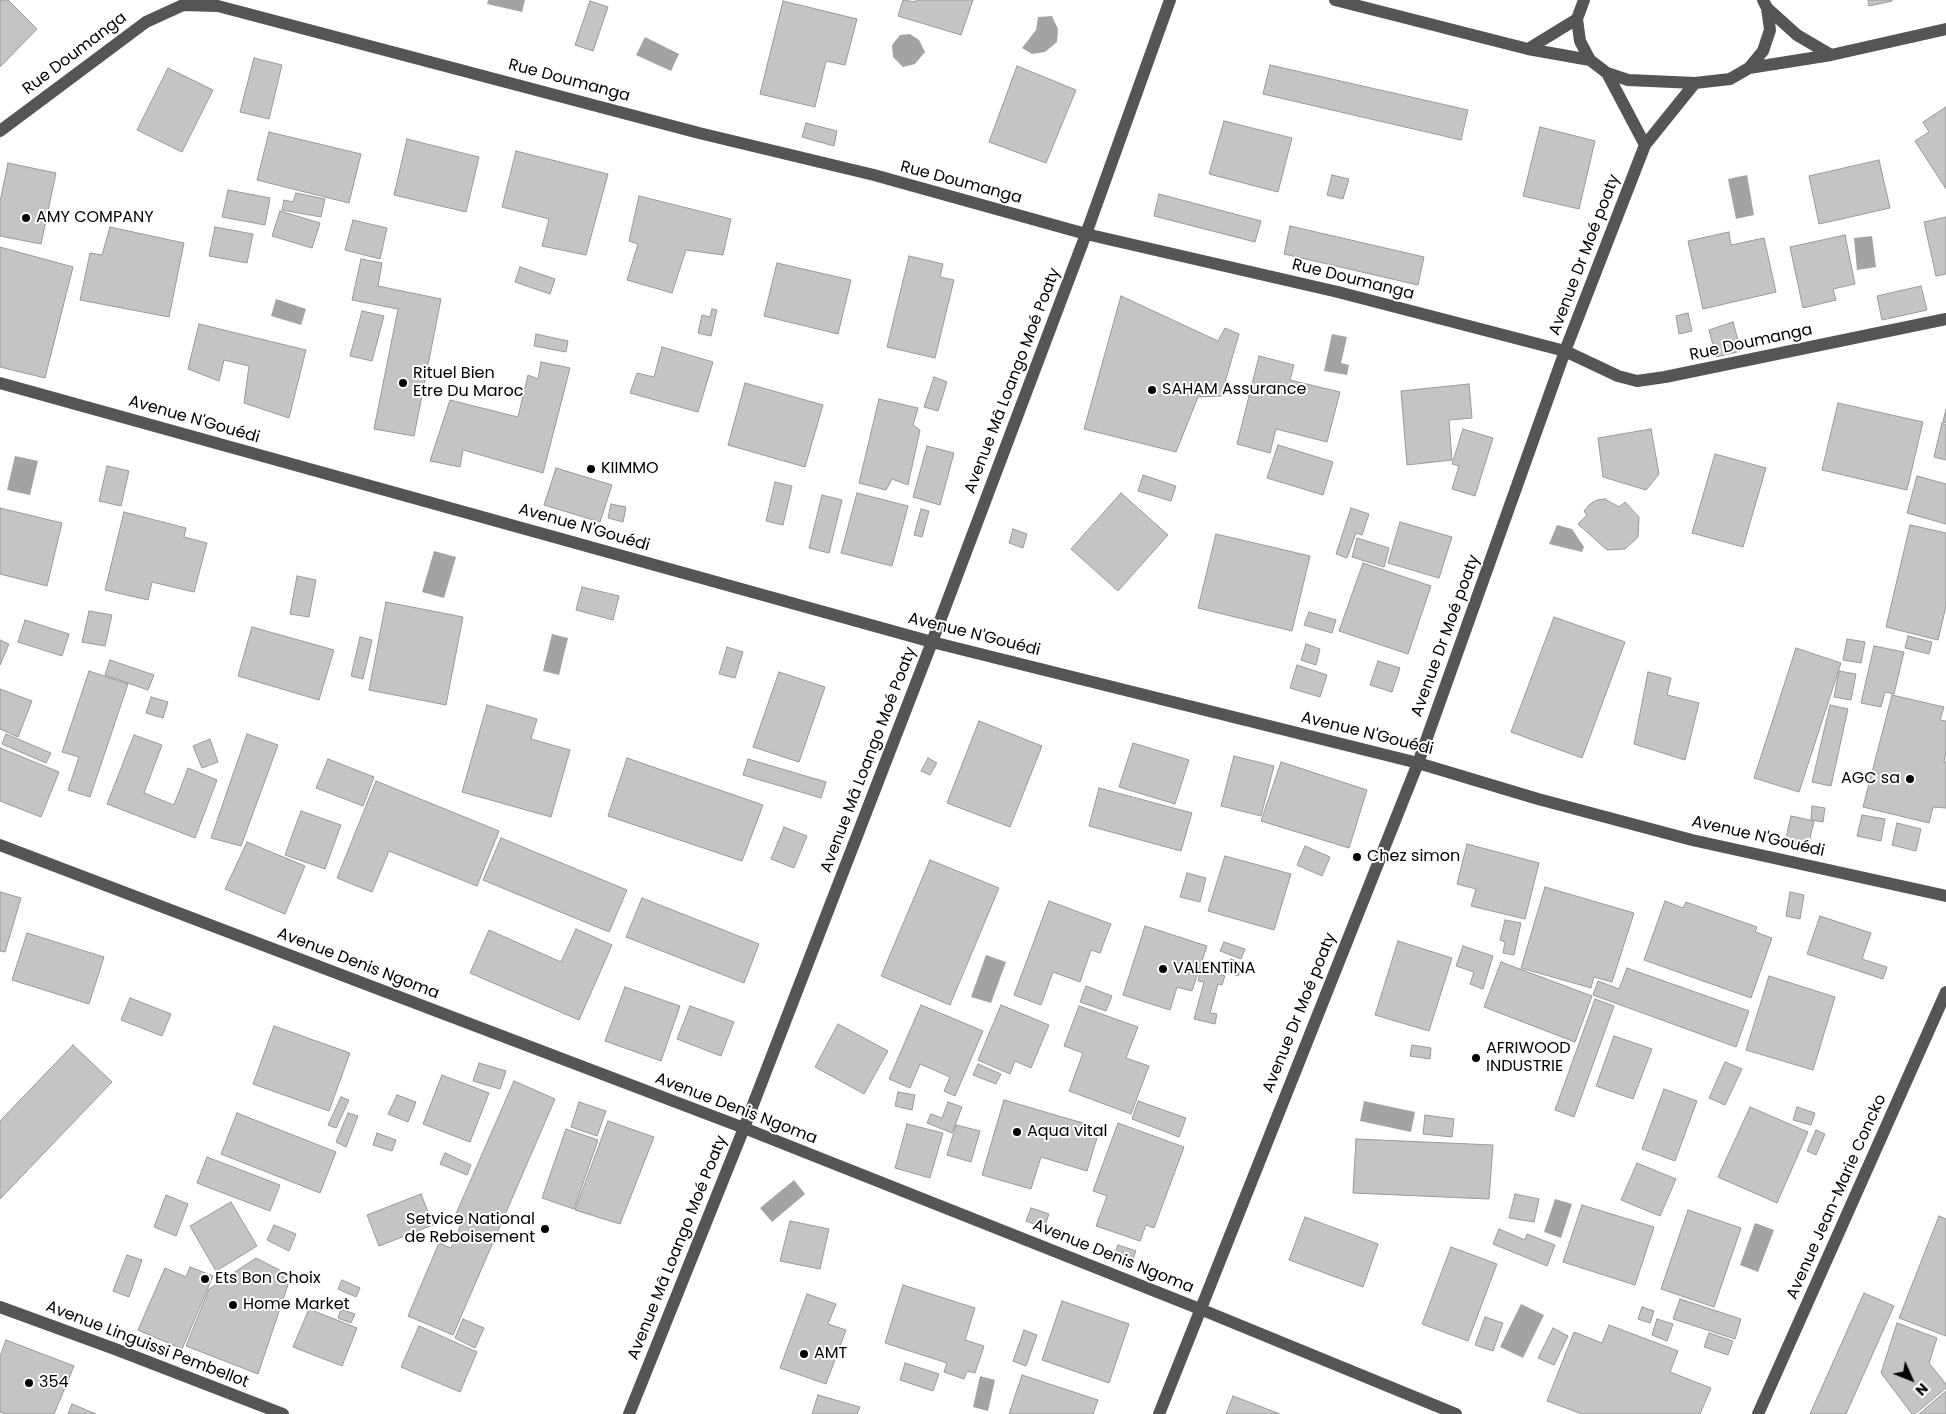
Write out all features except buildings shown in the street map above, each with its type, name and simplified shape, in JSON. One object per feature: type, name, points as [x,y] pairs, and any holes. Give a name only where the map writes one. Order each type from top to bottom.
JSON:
[{"type":"street","name":"Avenue Mâ Loango Moé Poaty","points":[[628,1414],[744,1128],[932,642],[1086,234],[1170,0]]},
{"type":"street","points":[[1335,0],[1528,49],[1590,60]]},
{"type":"street","points":[[1584,0],[1577,19],[1580,41],[1590,60],[1608,74],[1628,80],[1695,83],[1730,79],[1749,68],[1763,51],[1770,30],[1765,4]]},
{"type":"street","points":[[1765,4],[1797,35],[1831,55]]},
{"type":"street","name":"Rue Doumanga","points":[[0,131],[146,22],[183,6],[218,6],[699,132],[874,175],[1086,234],[1338,292],[1565,351],[1618,376],[1637,381],[1665,378],[1946,319]]},
{"type":"street","points":[[1528,49],[1577,19]]},
{"type":"street","points":[[1749,68],[1831,55],[1946,29]]},
{"type":"street","points":[[1608,74],[1645,145]]},
{"type":"street","name":"Avenue Dr Moé poaty","points":[[1159,1414],[1418,763],[1565,351],[1645,145],[1695,83]]},
{"type":"street","name":"Avenue N'Gouédi","points":[[0,383],[932,642],[1418,763],[1538,799],[1692,840],[1946,896]]},
{"type":"street","name":"Avenue Denis Ngoma","points":[[0,845],[744,1128],[1200,1309],[1456,1414]]},
{"type":"street","name":"Avenue Jean-Marie Concko","points":[[1758,1414],[1946,992]]},
{"type":"street","name":"Avenue Linguissi Pembellot","points":[[0,1307],[283,1414]]},
{"type":"shaded area","points":[[488,0],[525,0],[522,12],[487,4]]},
{"type":"shaded area","points":[[1052,16],[1058,29],[1057,42],[1045,52],[1032,54],[1022,48],[1036,30],[1038,17]]},
{"type":"shaded area","points":[[910,34],[919,40],[925,52],[915,64],[903,67],[893,57],[892,45],[900,35]]},
{"type":"shaded area","points":[[645,37],[679,54],[671,71],[636,55]]},
{"type":"shaded area","points":[[1747,175],[1754,215],[1736,219],[1728,179]]},
{"type":"shaded area","points":[[1872,236],[1876,267],[1857,270],[1854,238]]},
{"type":"shaded area","points":[[276,299],[306,309],[301,325],[271,316]]},
{"type":"shaded area","points":[[1332,334],[1347,337],[1341,363],[1349,365],[1347,375],[1324,371]]},
{"type":"shaded area","points":[[15,456],[38,461],[30,495],[7,490]]},
{"type":"shaded area","points":[[1557,525],[1572,529],[1584,547],[1582,552],[1549,544]]},
{"type":"shaded area","points":[[434,551],[456,557],[444,598],[422,592]]},
{"type":"shaded area","points":[[552,634],[568,638],[559,675],[543,671]]},
{"type":"shaded area","points":[[986,955],[1006,962],[991,1003],[971,997]]},
{"type":"shaded area","points":[[1364,1101],[1415,1112],[1411,1132],[1360,1121]]},
{"type":"shaded area","points":[[794,1180],[805,1194],[772,1222],[760,1208]]},
{"type":"shaded area","points":[[1555,1199],[1572,1204],[1561,1238],[1544,1232]]},
{"type":"shaded area","points":[[1755,1223],[1774,1230],[1758,1272],[1740,1265]]},
{"type":"shaded area","points":[[1521,1304],[1544,1315],[1523,1358],[1500,1347]]},
{"type":"shaded area","points":[[980,1376],[995,1380],[988,1411],[973,1407]]},
{"type":"place","name":"AMY COMPANY","points":[[26,218]]},
{"type":"place","name":"Rituel Bien Etre Du Maroc","points":[[403,383]]},
{"type":"place","name":"SAHAM Assurance","points":[[1152,390]]},
{"type":"place","name":"KIIMMO","points":[[591,469]]},
{"type":"place","name":"AGC sa","points":[[1910,779]]},
{"type":"place","name":"Chez simon","points":[[1357,857]]},
{"type":"place","name":"VALENTINA","points":[[1163,969]]},
{"type":"place","name":"AFRIWOOD INDUSTRIE","points":[[1476,1058]]},
{"type":"place","name":"Aqua vital","points":[[1017,1132]]},
{"type":"place","name":"Setvice National de Reboisement","points":[[545,1229]]},
{"type":"place","name":"Ets Bon Choix","points":[[205,1279]]},
{"type":"place","name":"Home Market","points":[[233,1305]]},
{"type":"place","name":"AMT","points":[[804,1354]]},
{"type":"place","name":"354","points":[[29,1383]]}]
